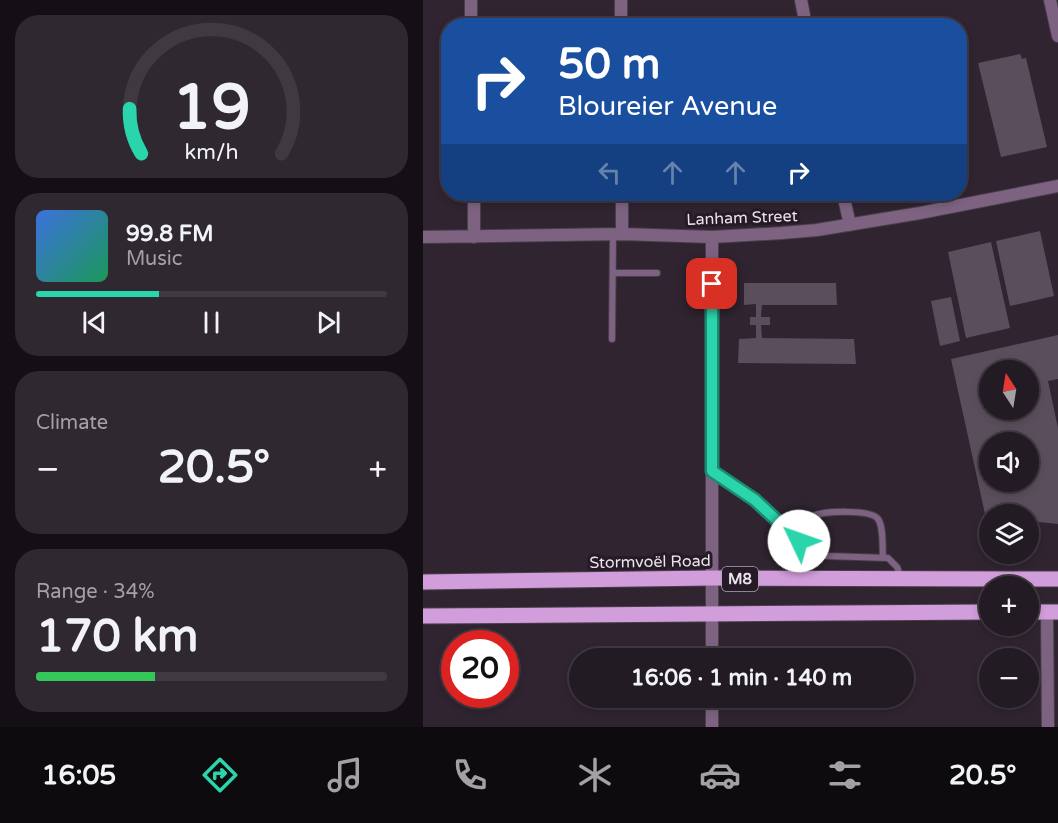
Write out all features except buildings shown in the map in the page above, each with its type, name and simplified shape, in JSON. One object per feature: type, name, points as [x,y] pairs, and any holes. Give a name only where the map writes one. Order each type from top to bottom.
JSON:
[{"type":"main road","name":"Stormvoël Road","points":[[423,582],[712,578],[1058,579]]},
{"type":"main road","name":"M8","points":[[423,616],[979,612]]},
{"type":"street","points":[[471,0],[471,18]]},
{"type":"street","points":[[621,0],[621,18]]},
{"type":"street","points":[[801,0],[804,18]]},
{"type":"street","points":[[1050,0],[1058,36]]},
{"type":"street","name":"Lanham Street","points":[[423,237],[617,234],[712,237],[805,231],[919,213],[1058,186]]},
{"type":"street","points":[[474,201],[474,237]]},
{"type":"street","points":[[617,234],[621,201]]},
{"type":"street","points":[[845,201],[850,225]]},
{"type":"street","points":[[712,237],[712,648]]},
{"type":"street","points":[[1048,727],[1053,612]]},
{"type":"street","points":[[712,708],[713,727]]},
{"type":"lane","points":[[612,339],[613,273],[617,234]]},
{"type":"lane","points":[[613,273],[657,273]]},
{"type":"lane","points":[[712,471],[755,500],[812,551],[826,556],[883,557],[894,562],[901,579]]},
{"type":"lane","points":[[792,534],[808,519],[819,514],[871,514],[880,525],[883,557]]},
{"type":"lane","points":[[799,580],[812,551]]},
{"type":"route","points":[[712,284],[712,471],[755,500],[799,541]]}]
